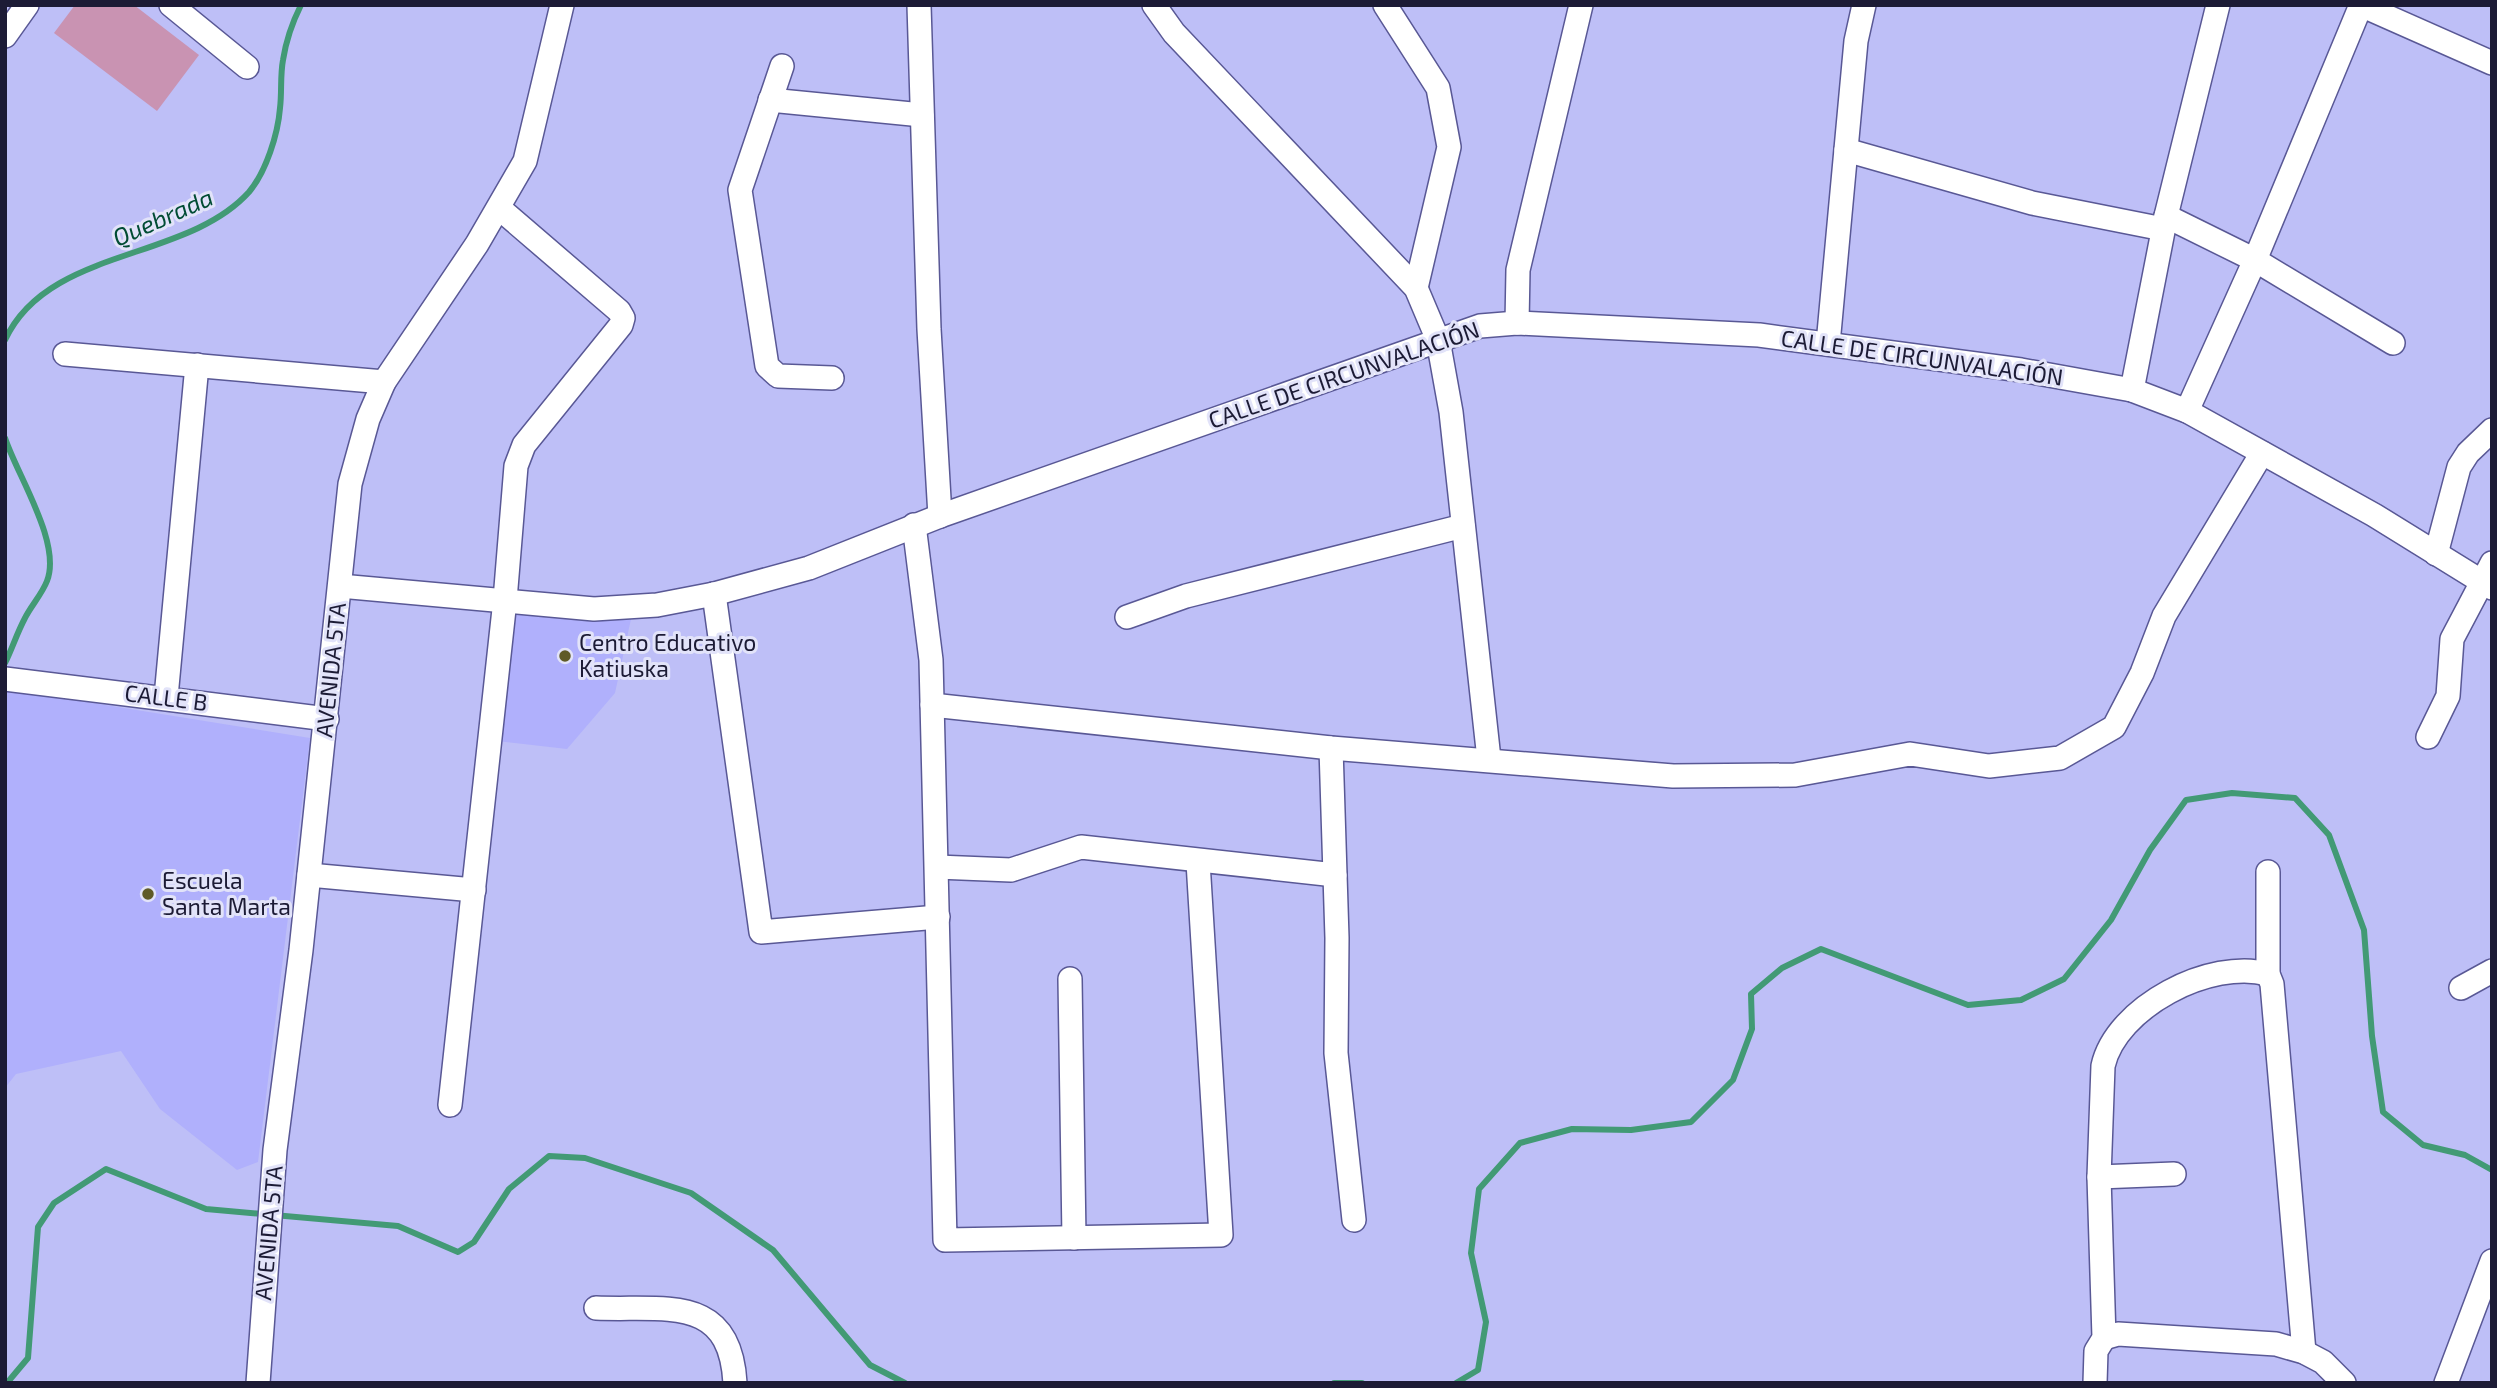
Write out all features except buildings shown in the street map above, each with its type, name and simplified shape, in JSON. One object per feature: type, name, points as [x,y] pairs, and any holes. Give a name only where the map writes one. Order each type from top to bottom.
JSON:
[{"type":"street","points":[[5,36],[27,5]]},
{"type":"street","points":[[171,5],[247,67]]},
{"type":"street","name":"AVENIDA 5TA","points":[[258,1383],[275,1150],[327,719],[351,484],[368,419],[384,382],[499,208],[525,161],[562,5]]},
{"type":"street","points":[[919,5],[929,329],[940,516]]},
{"type":"street","points":[[1154,5],[1174,33],[1416,288],[1438,340],[1451,412],[1489,759]]},
{"type":"street","points":[[1385,5],[1438,88],[1448,147],[1416,288]]},
{"type":"street","points":[[1517,323],[1518,270],[1581,5]]},
{"type":"street","points":[[1828,344],[1856,41],[1864,5]]},
{"type":"street","points":[[2132,390],[2164,222],[2218,5]]},
{"type":"street","points":[[2187,411],[2255,260],[2361,5],[2492,63]]},
{"type":"street","points":[[782,66],[740,190],[767,366],[778,376],[832,378]]},
{"type":"street","points":[[769,100],[922,115]]},
{"type":"street","points":[[1846,150],[2032,203],[2164,222],[2255,260],[2393,343]]},
{"type":"street","points":[[450,1105],[505,600],[516,466],[524,445],[621,326],[623,318],[589,284],[499,208]]},
{"type":"street","name":"CALLE DE CIRCUNVALACIÓN","points":[[340,586],[594,609],[657,605],[714,594],[809,568],[940,516],[1438,340],[1480,326],[1517,323],[1759,335],[2021,370],[2132,390],[2187,411],[2437,554],[2488,577]]},
{"type":"street","points":[[65,354],[384,382]]},
{"type":"street","points":[[166,697],[197,365]]},
{"type":"street","points":[[2437,554],[2459,467],[2468,453],[2492,430]]},
{"type":"street","points":[[932,705],[1331,748],[1672,776],[1795,775],[1910,754],[1989,766],[2060,758],[2114,727],[2142,673],[2164,616],[2262,453]]},
{"type":"street","points":[[914,526],[931,660],[945,1240],[1221,1235],[1198,862]]},
{"type":"street","points":[[1127,617],[1186,596],[1463,526]]},
{"type":"street","points":[[2428,737],[2448,696],[2452,639],[2488,577]]},
{"type":"street","points":[[714,594],[761,932],[938,917]]},
{"type":"street","name":"CALLE B","points":[[5,679],[327,719]]},
{"type":"street","points":[[1331,748],[1336,1052],[1354,1220]]},
{"type":"street","points":[[937,867],[1010,870],[1081,847],[1335,875]]},
{"type":"street","points":[[2268,872],[2268,974],[2272,984],[2304,1352]]},
{"type":"street","points":[[309,875],[474,890]]},
{"type":"street","points":[[2095,1383],[2096,1351],[2104,1338],[2099,1177],[2106,1049],[2116,1033],[2177,986],[2194,978],[2251,969],[2268,974]]},
{"type":"street","points":[[2461,988],[2492,971]]},
{"type":"street","points":[[1070,979],[1074,1238]]},
{"type":"street","points":[[2099,1177],[2174,1174]]},
{"type":"street","points":[[2446,1383],[2492,1261]]},
{"type":"street","points":[[596,1308],[696,1312],[721,1328],[733,1356],[735,1383]]},
{"type":"street","points":[[2104,1338],[2118,1334],[2276,1344],[2304,1352],[2323,1362],[2344,1383]]},
{"type":"shaded area","points":[[75,5],[134,5],[199,55],[157,111],[54,33]]},
{"type":"shaded area","name":"Centro Educativo Katiuska","points":[[512,610],[631,619],[615,693],[567,749],[496,741]]},
{"type":"shaded area","name":"Escuela Santa Marta","points":[[6,689],[310,738],[258,1162],[237,1170],[160,1109],[121,1051],[16,1074],[5,1088]]},
{"type":"waterway","name":"Quebrada","points":[[5,340],[25,310],[52,287],[119,257],[190,232],[222,215],[249,192],[261,174],[274,141],[281,102],[284,53],[301,5]]},
{"type":"waterway","name":"Quebrada","points":[[5,438],[36,509],[48,548],[50,565],[45,586],[25,618],[5,663]]},
{"type":"waterway","points":[[1456,1383],[1478,1370],[1486,1322],[1471,1253],[1479,1189],[1520,1143],[1572,1129],[1631,1130],[1691,1122],[1733,1080],[1752,1029],[1751,994],[1782,968],[1821,949],[1968,1005],[2021,1000],[2064,979],[2111,920],[2150,850],[2186,800],[2232,793],[2295,798],[2329,835],[2364,930],[2372,1036],[2383,1112],[2423,1145],[2465,1155],[2492,1170]]},
{"type":"waterway","points":[[7,1383],[28,1358],[38,1227],[54,1203],[106,1169],[206,1209],[398,1226],[458,1252],[474,1242],[509,1189],[549,1156],[585,1158],[691,1193],[773,1250],[870,1365],[905,1383]]},
{"type":"waterway","points":[[1334,1383],[1362,1383]]},
{"type":"place","name":"Centro Educativo Katiuska","points":[[565,656]]},
{"type":"place","name":"Escuela Santa Marta","points":[[148,894]]}]
